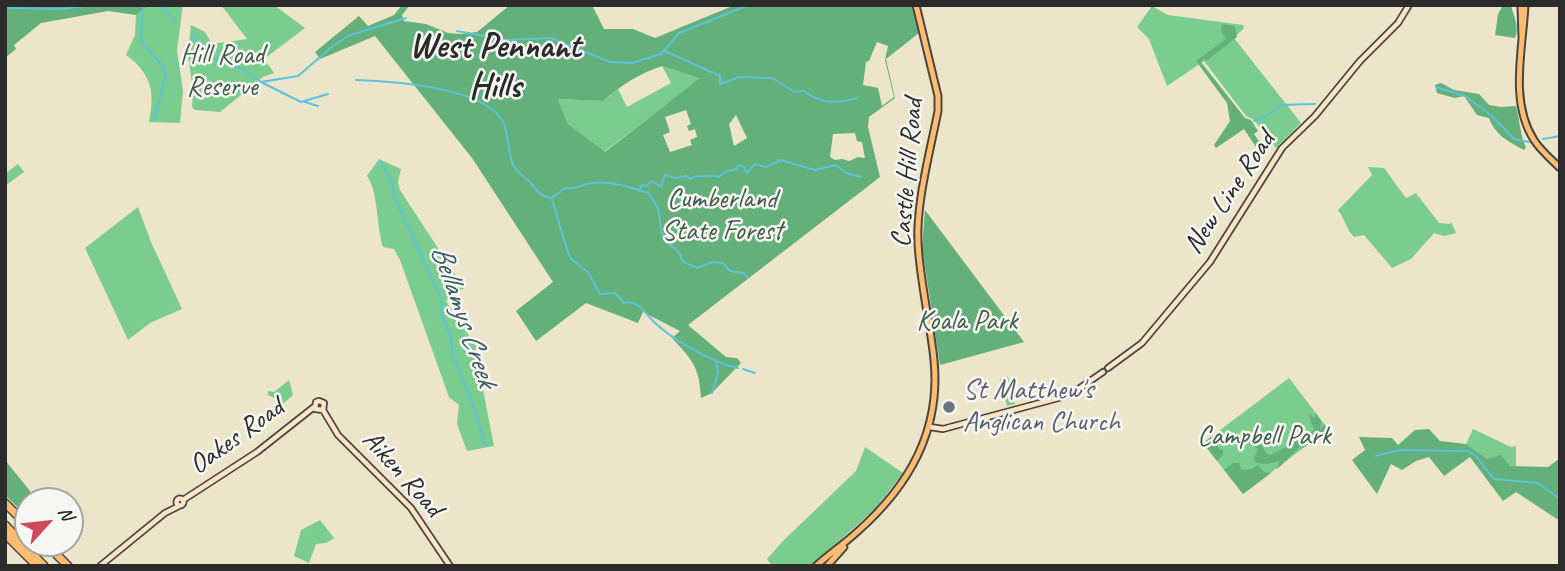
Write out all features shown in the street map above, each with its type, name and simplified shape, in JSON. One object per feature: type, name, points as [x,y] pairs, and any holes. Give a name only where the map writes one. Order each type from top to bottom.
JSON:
[{"type":"highway","points":[[5,525],[44,566]]},
{"type":"highway","points":[[5,534],[37,566]]},
{"type":"main road","name":"Castle Hill Road","points":[[821,566],[890,500],[903,482],[926,437],[935,405],[935,371],[918,236],[938,111],[938,96],[916,5]]},
{"type":"main road","name":"New Line Road","points":[[943,429],[1065,396],[1142,343],[1210,262],[1282,148],[1315,116],[1360,61],[1398,23],[1409,5]]},
{"type":"main road","points":[[1523,5],[1520,92],[1525,121],[1537,146],[1560,168]]},
{"type":"main road","points":[[321,401],[325,405],[323,410],[318,411],[314,407],[316,402],[321,401]]},
{"type":"main road","name":"Oakes Road","points":[[100,566],[168,511],[251,456],[314,407]]},
{"type":"main road","name":"Aiken Road","points":[[323,410],[338,435],[411,508],[450,566]]},
{"type":"main road","points":[[930,427],[943,429]]},
{"type":"main road","points":[[926,437],[943,429]]},
{"type":"main road","name":"Castle Hill Road","points":[[816,566],[843,546]]},
{"type":"main road","points":[[827,566],[843,546]]},
{"type":"green space","points":[[5,5],[149,5],[136,15],[108,11],[41,23],[14,45],[16,49],[5,58]]},
{"type":"green space","points":[[149,5],[183,5],[177,50],[183,91],[180,123],[149,122],[152,102],[150,84],[141,69],[126,55],[135,35],[136,15]]},
{"type":"green space","name":"Hill Road Reserve","points":[[221,5],[274,5],[305,28],[264,59],[274,73],[263,77],[220,112],[195,110],[192,107],[193,91],[188,55],[191,25],[205,32],[212,44],[247,39]]},
{"type":"green space","name":"Cumberland State Forest","points":[[402,5],[410,5],[402,15],[404,21],[460,34],[477,32],[510,5],[592,5],[604,29],[633,29],[655,38],[735,5],[912,5],[919,33],[886,59],[895,98],[869,117],[868,127],[880,177],[688,325],[726,357],[737,358],[741,363],[712,393],[701,398],[699,378],[694,365],[672,338],[680,331],[643,312],[638,323],[586,303],[536,341],[516,311],[553,282],[472,158],[375,36],[320,59],[315,52],[359,16],[368,26],[394,15]],"holes":[[[877,42],[888,46],[885,60],[894,97],[882,106],[878,88],[863,85],[866,62],[869,61]],[[662,66],[700,78],[605,152],[568,124],[558,99],[603,101],[616,90]],[[686,110],[691,124],[687,126],[689,131],[695,129],[697,137],[690,140],[692,145],[670,152],[663,135],[670,132],[665,117]],[[736,115],[747,138],[734,146],[729,124]],[[855,133],[857,141],[862,142],[865,158],[858,157],[849,161],[830,157],[833,134]]]},
{"type":"green space","points":[[1503,5],[1511,5],[1516,25],[1515,38],[1495,35],[1498,14]]},
{"type":"green space","points":[[1152,6],[1168,15],[1243,25],[1244,28],[1234,38],[1301,123],[1276,148],[1254,120],[1246,116],[1204,61],[1167,86],[1149,39],[1137,27]]},
{"type":"green space","points":[[1222,24],[1235,26],[1237,37],[1201,62],[1245,118],[1251,120],[1258,131],[1254,134],[1263,147],[1258,150],[1244,129],[1216,148],[1214,145],[1230,121],[1227,103],[1196,61],[1226,39],[1221,31]]},
{"type":"green space","points":[[662,66],[701,78],[604,152],[568,124],[558,99],[603,101],[618,89],[627,107],[671,83]]},
{"type":"green space","points":[[1441,83],[1454,90],[1479,94],[1489,105],[1516,106],[1526,147],[1524,150],[1499,133],[1489,118],[1477,115],[1464,96],[1455,98],[1437,93],[1435,85]]},
{"type":"green space","points":[[379,159],[401,169],[398,182],[400,190],[464,288],[446,301],[476,346],[494,446],[467,451],[457,424],[459,405],[449,397],[400,260],[394,249],[383,247],[374,191],[367,176]]},
{"type":"green space","points":[[18,164],[24,172],[5,186],[5,174]]},
{"type":"green space","points":[[1368,167],[1384,168],[1406,198],[1416,193],[1439,223],[1451,222],[1456,233],[1444,236],[1434,233],[1411,259],[1392,268],[1364,235],[1354,237],[1338,210],[1372,175]]},
{"type":"green space","points":[[138,207],[182,309],[150,323],[128,340],[85,248]]},
{"type":"green space","name":"Koala Park","points":[[925,210],[1024,342],[940,365],[922,247]]},
{"type":"green space","points":[[1008,377],[1015,404],[1007,406],[1000,379]]},
{"type":"green space","name":"Campbell Park","points":[[1289,378],[1328,429],[1243,494],[1203,443]]},
{"type":"green space","points":[[289,380],[293,395],[284,403],[268,395],[268,391],[274,392]]},
{"type":"green space","points":[[1316,413],[1321,421],[1320,430],[1324,424],[1328,429],[1303,448],[1311,439],[1302,445],[1277,469],[1279,461],[1256,463],[1254,458],[1258,449],[1254,446],[1260,442],[1266,453],[1271,455],[1309,435],[1314,429],[1308,414],[1315,418]]},
{"type":"green space","points":[[1429,429],[1440,441],[1466,444],[1487,459],[1501,455],[1510,466],[1548,467],[1560,458],[1560,521],[1516,492],[1503,501],[1470,457],[1444,476],[1429,457],[1402,470],[1391,464],[1377,494],[1352,460],[1365,450],[1359,437],[1392,438],[1398,445],[1415,430]]},
{"type":"green space","points":[[1473,429],[1511,447],[1516,446],[1516,467],[1488,460],[1466,444]]},
{"type":"green space","points":[[1218,432],[1225,440],[1223,444],[1216,441],[1219,449],[1223,450],[1223,455],[1217,461],[1203,443]]},
{"type":"green space","points":[[865,447],[903,473],[876,508],[811,566],[772,566],[767,559],[856,471]]},
{"type":"green space","points":[[5,460],[27,487],[14,487],[14,504],[5,495]]},
{"type":"green space","points":[[1233,463],[1239,463],[1241,470],[1252,469],[1258,465],[1264,472],[1271,473],[1243,494],[1224,470]]},
{"type":"green space","points":[[320,520],[334,538],[326,543],[316,544],[309,563],[294,556],[301,530]]},
{"type":"waterway","points":[[5,8],[63,9],[90,5]]},
{"type":"waterway","points":[[143,5],[143,44],[162,65],[166,75],[154,121]]},
{"type":"waterway","points":[[160,5],[176,22]]},
{"type":"waterway","points":[[457,31],[506,40],[551,38],[610,62],[632,63],[661,54],[679,33],[749,5]]},
{"type":"waterway","points":[[261,82],[298,76],[350,35],[406,18]]},
{"type":"waterway","points":[[192,35],[215,59],[241,68],[261,82],[301,102],[328,94]]},
{"type":"waterway","points":[[665,51],[720,76],[720,84],[739,77],[772,78],[795,92],[804,91],[823,101],[836,102],[857,98]]},
{"type":"waterway","points":[[356,80],[390,82],[454,92],[489,107],[503,122],[515,168],[539,193],[551,198]]},
{"type":"waterway","points":[[1436,87],[1465,96],[1492,116],[1514,139],[1529,142]]},
{"type":"waterway","name":"Bellamys Creek","points":[[305,102],[318,106]]},
{"type":"waterway","points":[[1254,121],[1265,117],[1281,105],[1315,104]]},
{"type":"waterway","points":[[1543,139],[1560,136]]},
{"type":"waterway","points":[[552,198],[565,188],[593,183],[627,186],[639,190],[642,185],[646,186],[652,181],[661,187],[665,175],[676,178],[686,176],[690,179],[696,176],[719,177],[739,165],[744,167],[747,173],[755,164],[766,167],[781,160],[815,170],[836,165],[846,173],[861,177]]},
{"type":"waterway","name":"Bellamys Creek","points":[[381,162],[441,298],[442,316],[451,337],[452,354],[486,446]]},
{"type":"waterway","points":[[639,191],[648,192],[654,201],[663,235],[678,251],[682,261],[697,268],[712,262],[723,263],[730,271],[744,273],[748,278]]},
{"type":"waterway","points":[[552,199],[571,259],[588,272],[600,294],[615,293],[624,303],[640,307],[661,328],[681,342],[705,356],[738,368]]},
{"type":"waterway","points":[[712,393],[718,373],[716,361]]},
{"type":"waterway","points":[[743,369],[755,373]]},
{"type":"waterway","points":[[1375,456],[1400,450],[1467,451],[1475,455],[1494,479],[1538,483],[1560,499]]},
{"type":"place","name":"St Matthew's Anglican Church","points":[[949,407]]},
{"type":"district","name":"West Pennant Hills","points":[[495,68]]}]
